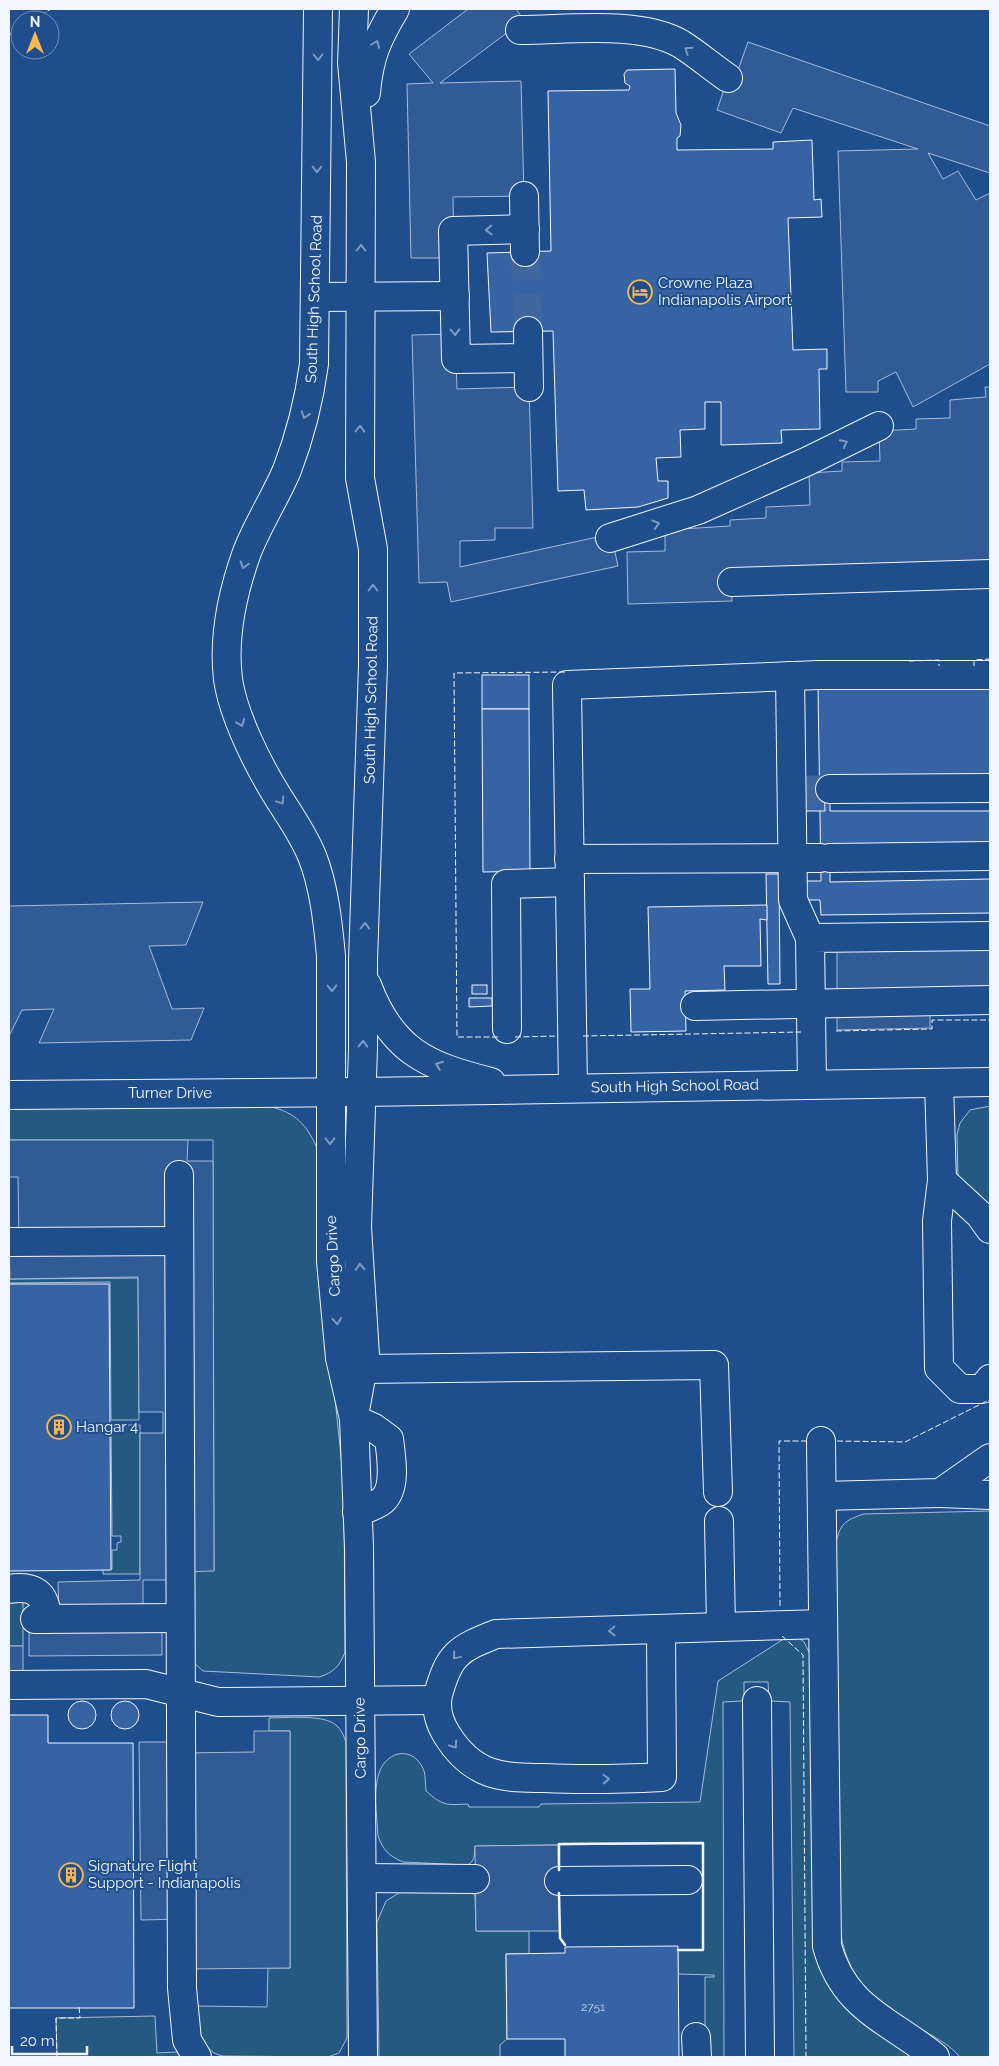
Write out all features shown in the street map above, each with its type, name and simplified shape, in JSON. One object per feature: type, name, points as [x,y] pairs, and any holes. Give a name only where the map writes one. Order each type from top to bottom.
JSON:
[{"type":"street","name":"South High School Road","points":[[318,9],[314,364],[307,408],[287,470],[247,552],[232,612],[226,656],[230,689],[240,724],[268,779],[301,834],[312,856],[319,881],[328,920],[331,956],[332,1092],[990,1082]]},
{"type":"street","name":"South High School Road","points":[[354,9],[352,62],[360,162],[360,478],[372,549],[374,665],[363,974],[363,1048],[360,1092]]},
{"type":"street","points":[[360,162],[368,73],[378,39],[395,9]]},
{"type":"street","points":[[520,30],[628,28],[655,34],[680,44],[728,78]]},
{"type":"street","points":[[524,196],[525,240],[453,231],[454,296],[456,359],[528,358]]},
{"type":"street","points":[[316,297],[454,296]]},
{"type":"street","points":[[528,331],[529,388]]},
{"type":"street","points":[[610,538],[698,510],[808,461],[879,426]]},
{"type":"street","points":[[732,582],[990,574]]},
{"type":"street","points":[[573,1088],[567,685],[790,676],[990,674]]},
{"type":"street","points":[[790,676],[797,790],[792,858],[793,900],[810,938],[812,1085]]},
{"type":"street","points":[[830,789],[990,788]]},
{"type":"street","points":[[507,1029],[506,884],[569,871],[792,858],[990,856]]},
{"type":"street","points":[[810,938],[990,936]]},
{"type":"street","points":[[363,974],[379,1014],[398,1040],[408,1049],[424,1059],[470,1077],[519,1088]]},
{"type":"street","points":[[695,1006],[990,1000]]},
{"type":"street","points":[[939,1083],[942,1180],[937,1221],[939,1368],[960,1389],[982,1389],[990,1379]]},
{"type":"street","name":"Turner Drive","points":[[9,1095],[332,1092]]},
{"type":"street","name":"Cargo Drive","points":[[332,1092],[330,1132],[331,1260],[340,1358],[354,1419]]},
{"type":"street","name":"Cargo Drive","points":[[360,1092],[357,1227],[365,1355],[354,1419],[360,1701],[363,2057]]},
{"type":"street","points":[[179,1175],[182,1988],[187,2040],[197,2057]]},
{"type":"street","points":[[942,1180],[980,1215],[990,1229]]},
{"type":"street","points":[[9,1242],[179,1241]]},
{"type":"street","points":[[362,1369],[714,1365],[718,1492]]},
{"type":"street","points":[[354,1419],[374,1428],[389,1439],[393,1480],[383,1500],[357,1512]]},
{"type":"street","points":[[821,1441],[827,1946],[838,1977],[851,1994],[866,2009],[935,2057]]},
{"type":"street","points":[[940,1493],[990,1458]]},
{"type":"street","points":[[822,1496],[940,1493],[990,1496]]},
{"type":"street","points":[[719,1521],[721,1627]]},
{"type":"street","points":[[9,1589],[29,1588],[37,1592],[47,1605],[41,1618],[180,1618]]},
{"type":"street","points":[[661,1630],[662,1777],[520,1778],[488,1772],[461,1756],[440,1723],[437,1700],[443,1676],[455,1656],[468,1645],[496,1634],[823,1624]]},
{"type":"street","points":[[9,1685],[146,1684],[218,1702],[437,1700]]},
{"type":"street","points":[[757,1701],[760,2057]]},
{"type":"street","points":[[362,1878],[475,1879]]},
{"type":"street","points":[[559,1881],[688,1880]]},
{"type":"shaded area","points":[[468,9],[516,9],[524,20],[440,83],[521,81],[524,196],[453,197],[454,258],[411,258],[407,84],[433,83],[409,54]]},
{"type":"shaded area","points":[[748,42],[990,126],[990,173],[928,153],[943,179],[958,171],[976,200],[990,193],[990,364],[913,407],[896,372],[878,381],[878,392],[846,392],[838,151],[918,149],[793,108],[781,133],[717,110],[727,81],[733,84]]},
{"type":"shaded area","points":[[455,334],[457,389],[529,387],[533,528],[495,528],[495,540],[460,541],[460,567],[611,534],[618,566],[451,602],[447,582],[419,583],[412,335]]},
{"type":"shaded area","points":[[985,387],[990,387],[990,564],[731,573],[732,601],[628,604],[627,552],[665,551],[665,530],[730,526],[730,520],[766,518],[766,507],[810,505],[809,473],[842,471],[842,462],[880,461],[879,431],[916,429],[916,419],[950,418],[950,400],[986,397]]},
{"type":"shaded area","points":[[203,902],[186,945],[149,946],[172,1009],[204,1008],[191,1040],[39,1043],[54,1009],[22,1010],[9,1036],[9,906]]},
{"type":"shaded area","points":[[990,936],[990,1000],[930,1002],[930,1028],[837,1030],[837,938]]},
{"type":"shaded area","points":[[268,1106],[286,1112],[305,1126],[318,1150],[326,1312],[344,1485],[345,1652],[335,1668],[319,1677],[203,1671],[192,1661],[190,1571],[214,1570],[213,1140],[9,1140],[9,1109]]},
{"type":"shaded area","points":[[990,1106],[990,1216],[958,1178],[957,1135],[960,1123],[970,1110]]},
{"type":"shaded area","points":[[9,1140],[188,1140],[187,1161],[213,1161],[214,1571],[180,1572],[179,1580],[143,1580],[143,1618],[162,1618],[162,1655],[29,1656],[29,1619],[59,1618],[58,1582],[140,1580],[140,1433],[163,1433],[163,1412],[139,1412],[138,1277],[10,1279],[9,1242],[19,1242],[18,1177],[9,1177]]},
{"type":"shaded area","points":[[138,1278],[139,1420],[111,1420],[110,1282],[9,1283],[9,1279]]},
{"type":"shaded area","points":[[111,1425],[140,1425],[140,1574],[103,1574],[103,1569],[112,1569],[112,1550],[117,1550],[117,1543],[121,1542],[121,1536],[112,1536]]},
{"type":"shaded area","points":[[990,1511],[990,2057],[960,2057],[953,2049],[878,2000],[856,1975],[848,1960],[842,1942],[839,1920],[836,1543],[839,1531],[844,1524],[852,1518],[864,1514]]},
{"type":"shaded area","points":[[23,1595],[23,1646],[9,1646],[9,1600]]},
{"type":"shaded area","points":[[793,1633],[804,1642],[811,1656],[822,1968],[834,1994],[844,2004],[917,2057],[794,2057],[790,1702],[771,1701],[769,1699],[768,1682],[744,1682],[744,1698],[742,1701],[723,1702],[724,2057],[705,2057],[705,1977],[714,1977],[714,1975],[678,1974],[678,1950],[703,1950],[703,1843],[475,1846],[473,1860],[467,1865],[403,1862],[390,1855],[382,1845],[378,1836],[377,1780],[383,1765],[388,1759],[394,1755],[401,1754],[408,1754],[420,1763],[425,1773],[426,1791],[445,1804],[468,1804],[469,1807],[539,1807],[541,1804],[700,1802],[718,1681]]},
{"type":"shaded area","points":[[9,1646],[23,1646],[23,1685],[9,1685]]},
{"type":"shaded area","points":[[304,1717],[322,1719],[336,1725],[346,1742],[347,2038],[339,2053],[328,2057],[222,2056],[214,2053],[200,2041],[197,2006],[267,2007],[268,1968],[290,1968],[290,1731],[269,1731],[269,1718]]},
{"type":"shaded area","points":[[254,1731],[290,1731],[290,1968],[182,1969],[182,1919],[141,1920],[139,1742],[182,1742],[182,1753],[254,1752]]},
{"type":"shaded area","points":[[558,1845],[560,1931],[476,1931],[475,1846]]},
{"type":"shaded area","points":[[402,1891],[472,1892],[475,1896],[476,1931],[529,1931],[529,1954],[506,1954],[507,2039],[500,2045],[500,2057],[379,2057],[377,1922],[386,1901]]},
{"type":"shaded area","points":[[155,2016],[157,2053],[177,2052],[180,2057],[57,2057],[56,2018]]},
{"type":"building","name":"Crowne Plaza Indianapolis Airport","points":[[675,69],[676,113],[681,125],[680,136],[677,138],[677,150],[773,149],[773,142],[812,140],[814,200],[821,199],[822,217],[788,218],[793,350],[827,349],[827,369],[819,369],[820,429],[781,430],[782,443],[721,445],[721,402],[705,402],[705,429],[680,430],[681,457],[656,458],[658,481],[668,481],[668,498],[638,507],[586,510],[584,490],[558,491],[553,331],[491,332],[487,253],[551,251],[548,91],[629,90],[630,86],[625,83],[624,74],[627,70]]},
{"type":"building","points":[[482,675],[529,675],[529,709],[482,709]]},
{"type":"building","points":[[990,685],[990,780],[830,781],[830,811],[990,811],[990,845],[830,846],[830,882],[990,879],[990,913],[821,915],[820,900],[776,900],[775,881],[821,881],[818,687]]},
{"type":"building","points":[[482,709],[529,709],[530,871],[483,872]]},
{"type":"building","points":[[824,781],[825,811],[803,811],[803,782]]},
{"type":"building","points":[[766,874],[779,874],[780,984],[768,984]]},
{"type":"building","points":[[767,905],[767,920],[760,919],[761,966],[724,966],[725,990],[685,991],[686,1031],[631,1032],[630,989],[650,989],[648,907]]},
{"type":"building","points":[[472,985],[487,985],[487,994],[472,994]]},
{"type":"building","points":[[469,998],[492,998],[492,1006],[469,1007]]},
{"type":"building","name":"Hangar 4","points":[[9,1284],[109,1284],[111,1570],[9,1571]]},
{"type":"building","points":[[82,1701],[92,1705],[96,1715],[92,1725],[82,1729],[72,1725],[68,1715],[72,1705]]},
{"type":"building","points":[[125,1701],[135,1705],[139,1715],[135,1725],[125,1729],[115,1725],[111,1715],[115,1705]]},
{"type":"building","name":"Signature Flight Support - Indianapolis","points":[[9,1715],[48,1715],[48,1743],[133,1743],[134,2008],[9,2008]]},
{"type":"building","points":[[678,1946],[679,2057],[565,2057],[565,2039],[507,2039],[506,1954],[565,1953],[565,1947]]},
{"type":"tunnel","points":[[525,252],[528,331]]},
{"type":"tunnel","points":[[803,790],[830,789]]},
{"type":"fence","points":[[974,666],[974,660],[990,659]]},
{"type":"fence","points":[[909,661],[939,660],[939,666]]},
{"type":"fence","points":[[498,1037],[457,1037],[454,673],[567,672]]},
{"type":"fence","points":[[836,1031],[932,1029],[932,1020],[990,1020]]},
{"type":"fence","points":[[583,1036],[801,1032]]},
{"type":"fence","points":[[515,1037],[558,1036]]},
{"type":"fence","points":[[837,1441],[905,1442],[989,1400]]},
{"type":"fence","points":[[780,1606],[779,1441],[807,1441]]},
{"type":"fence","points":[[782,1636],[803,1655],[806,2057]]},
{"type":"fence","points":[[57,2057],[56,2018],[80,2018],[79,2007]]},
{"type":"wall","points":[[559,1870],[559,1844],[703,1843],[703,1950],[678,1950]]},
{"type":"wall","points":[[559,1893],[560,1938],[565,1945]]},
{"type":"place","name":"Crowne Plaza Indianapolis Airport","points":[[640,292]]},
{"type":"place","name":"Hangar 4","points":[[59,1427]]},
{"type":"place","name":"Signature Flight Support - Indianapolis","points":[[71,1875]]}]
